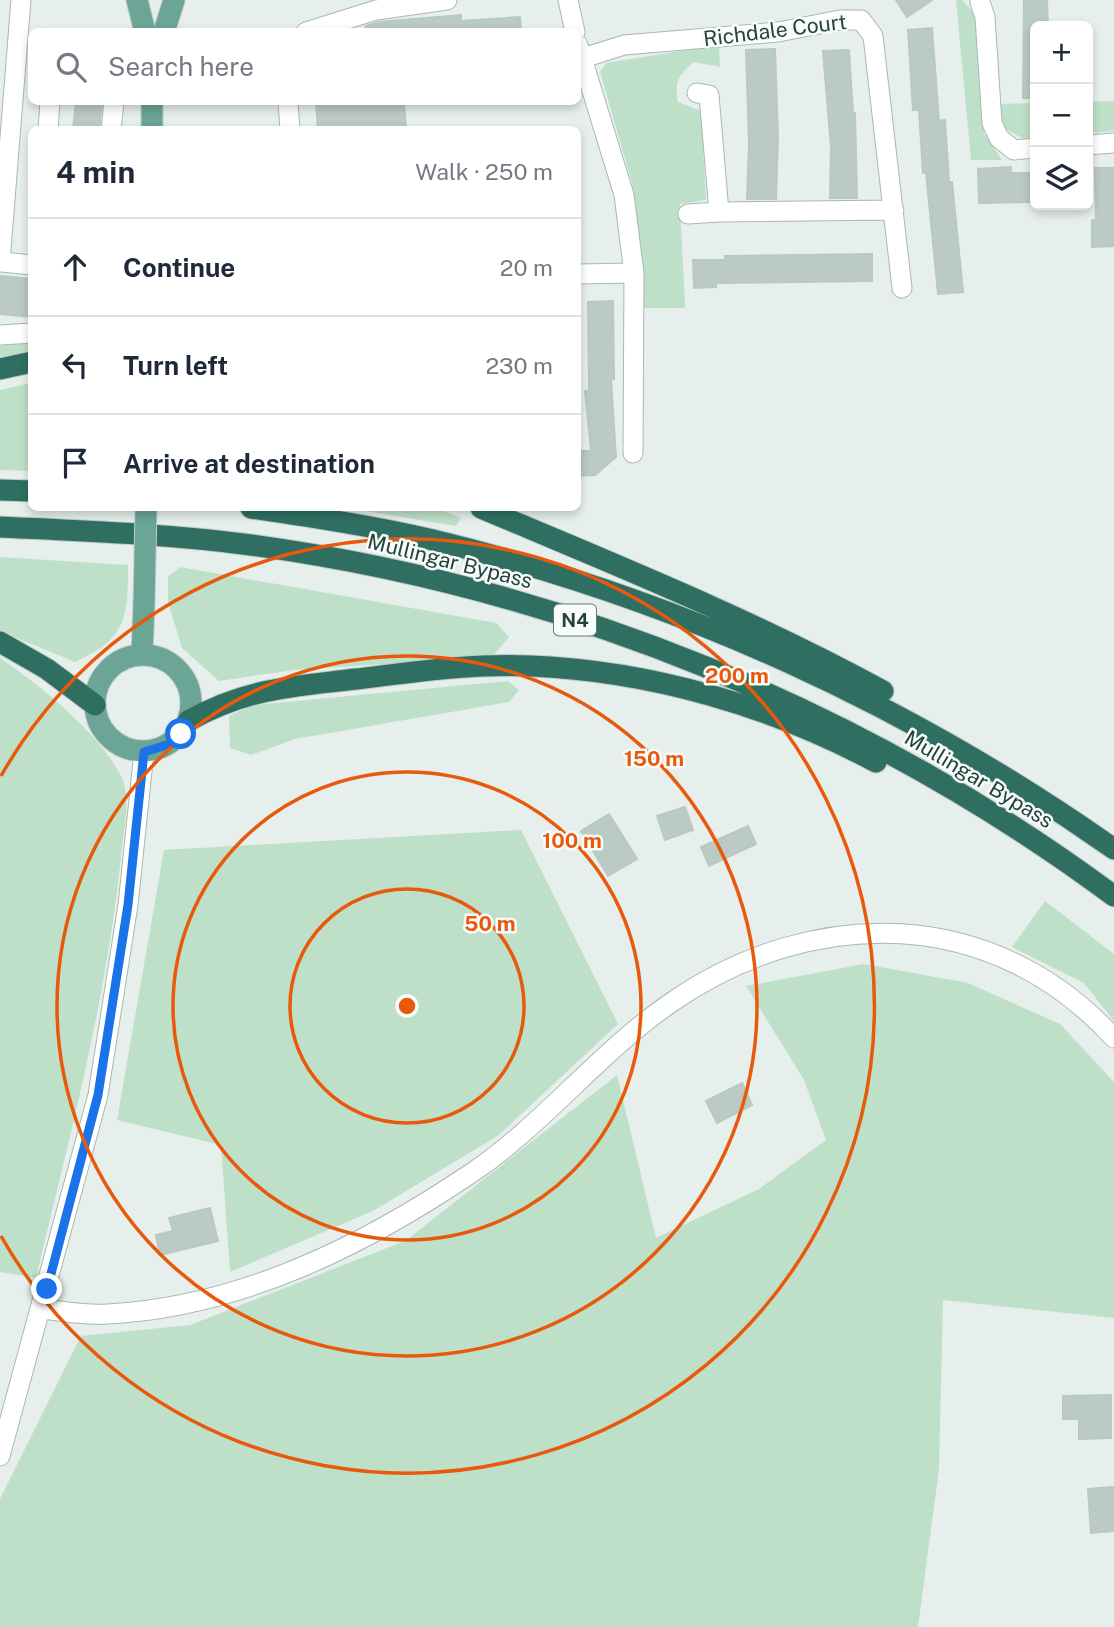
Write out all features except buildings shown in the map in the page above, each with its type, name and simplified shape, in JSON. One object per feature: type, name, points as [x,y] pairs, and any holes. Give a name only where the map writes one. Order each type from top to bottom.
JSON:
[{"type":"highway","points":[[0,369],[28,363]]},
{"type":"highway","points":[[0,490],[28,491]]},
{"type":"highway","name":"Mullingar Bypass","points":[[268,511],[433,540],[560,575],[661,609],[852,690],[942,739],[1049,803],[1114,849]]},
{"type":"highway","name":"N4","points":[[488,511],[810,651],[1030,777],[1049,803]]},
{"type":"highway","name":"Mullingar Bypass","points":[[0,527],[104,532],[251,545],[389,569],[511,599],[621,635],[736,679],[856,735],[1009,823],[1114,896]]},
{"type":"highway","points":[[0,642],[47,669],[95,705]]},
{"type":"highway","name":"N4","points":[[188,722],[246,694],[399,674],[530,666],[593,672],[655,682],[765,712],[826,736],[912,781],[1009,823]]},
{"type":"main road","points":[[137,0],[144,28]]},
{"type":"main road","points":[[165,28],[174,0]]},
{"type":"main road","points":[[152,105],[152,126]]},
{"type":"main road","points":[[142,655],[146,511]]},
{"type":"main road","points":[[142,655],[158,657],[172,664],[183,676],[190,690],[192,706],[188,722],[170,744],[144,752],[127,749],[114,742],[104,732],[95,705],[103,676],[114,665],[142,655]]},
{"type":"street","points":[[21,0],[25,40],[1,262],[28,265]]},
{"type":"street","points":[[319,28],[376,10],[447,0]]},
{"type":"street","points":[[568,0],[574,28]]},
{"type":"street","points":[[980,2],[985,17],[992,123],[999,138],[1014,150],[1030,148]]},
{"type":"street","name":"Richdale Court","points":[[581,52],[624,45],[778,32],[840,20],[862,20],[873,36],[902,288]]},
{"type":"street","points":[[581,58],[624,195],[634,273],[633,453]]},
{"type":"street","points":[[696,93],[709,95],[719,212]]},
{"type":"street","points":[[48,126],[50,105]]},
{"type":"street","points":[[111,126],[114,105]]},
{"type":"street","points":[[288,105],[290,126]]},
{"type":"street","points":[[1093,145],[1114,143]]},
{"type":"street","points":[[688,214],[894,210]]},
{"type":"street","points":[[581,274],[634,273]]},
{"type":"street","points":[[0,335],[28,333]]},
{"type":"street","points":[[0,1456],[98,1095],[128,905],[144,752]]},
{"type":"street","points":[[41,1309],[107,1315],[192,1302],[290,1272],[355,1244],[475,1171],[673,1001],[742,962],[813,939],[850,933],[888,932],[961,943],[997,955],[1060,989],[1090,1012],[1114,1038]]},
{"type":"green space","points":[[956,0],[962,0],[978,17],[984,133],[1002,160],[971,160]]},
{"type":"green space","points":[[719,45],[720,67],[694,62],[684,71],[677,84],[678,102],[701,111],[706,200],[680,204],[685,308],[644,308],[632,183],[600,72],[606,63]]},
{"type":"green space","points":[[1114,101],[1114,131],[1093,133],[1093,102]]},
{"type":"green space","points":[[1030,103],[1030,137],[1022,138],[1004,128],[999,104]]},
{"type":"green space","points":[[28,341],[28,356],[0,362],[0,346]]},
{"type":"green space","points":[[28,384],[28,471],[0,470],[0,390]]},
{"type":"green space","points":[[365,511],[444,511],[461,518],[456,526]]},
{"type":"green space","points":[[0,557],[128,565],[125,612],[115,635],[75,662],[0,631]]},
{"type":"green space","points":[[180,567],[496,623],[509,637],[492,657],[294,670],[219,681],[182,648],[168,602],[168,577]]},
{"type":"green space","points":[[0,658],[50,696],[84,727],[121,776],[126,795],[115,909],[97,1015],[36,1278],[0,1272]]},
{"type":"green space","points":[[508,681],[519,690],[509,702],[295,739],[251,755],[230,748],[229,716],[253,705]]},
{"type":"green space","points":[[521,830],[618,1024],[499,1135],[373,1211],[230,1272],[221,1145],[117,1120],[164,850]]},
{"type":"green space","points":[[1045,901],[1114,954],[1114,1021],[1084,983],[1012,947]]},
{"type":"green space","points":[[864,964],[968,983],[1060,1024],[1114,1082],[1114,1318],[943,1300],[939,1469],[918,1627],[0,1627],[0,1499],[81,1336],[190,1325],[405,1241],[617,1075],[656,1238],[759,1189],[826,1140],[804,1080],[746,986]]},
{"type":"route","points":[[47,1289],[98,1095],[117,989],[144,752],[170,744],[181,734]]}]
